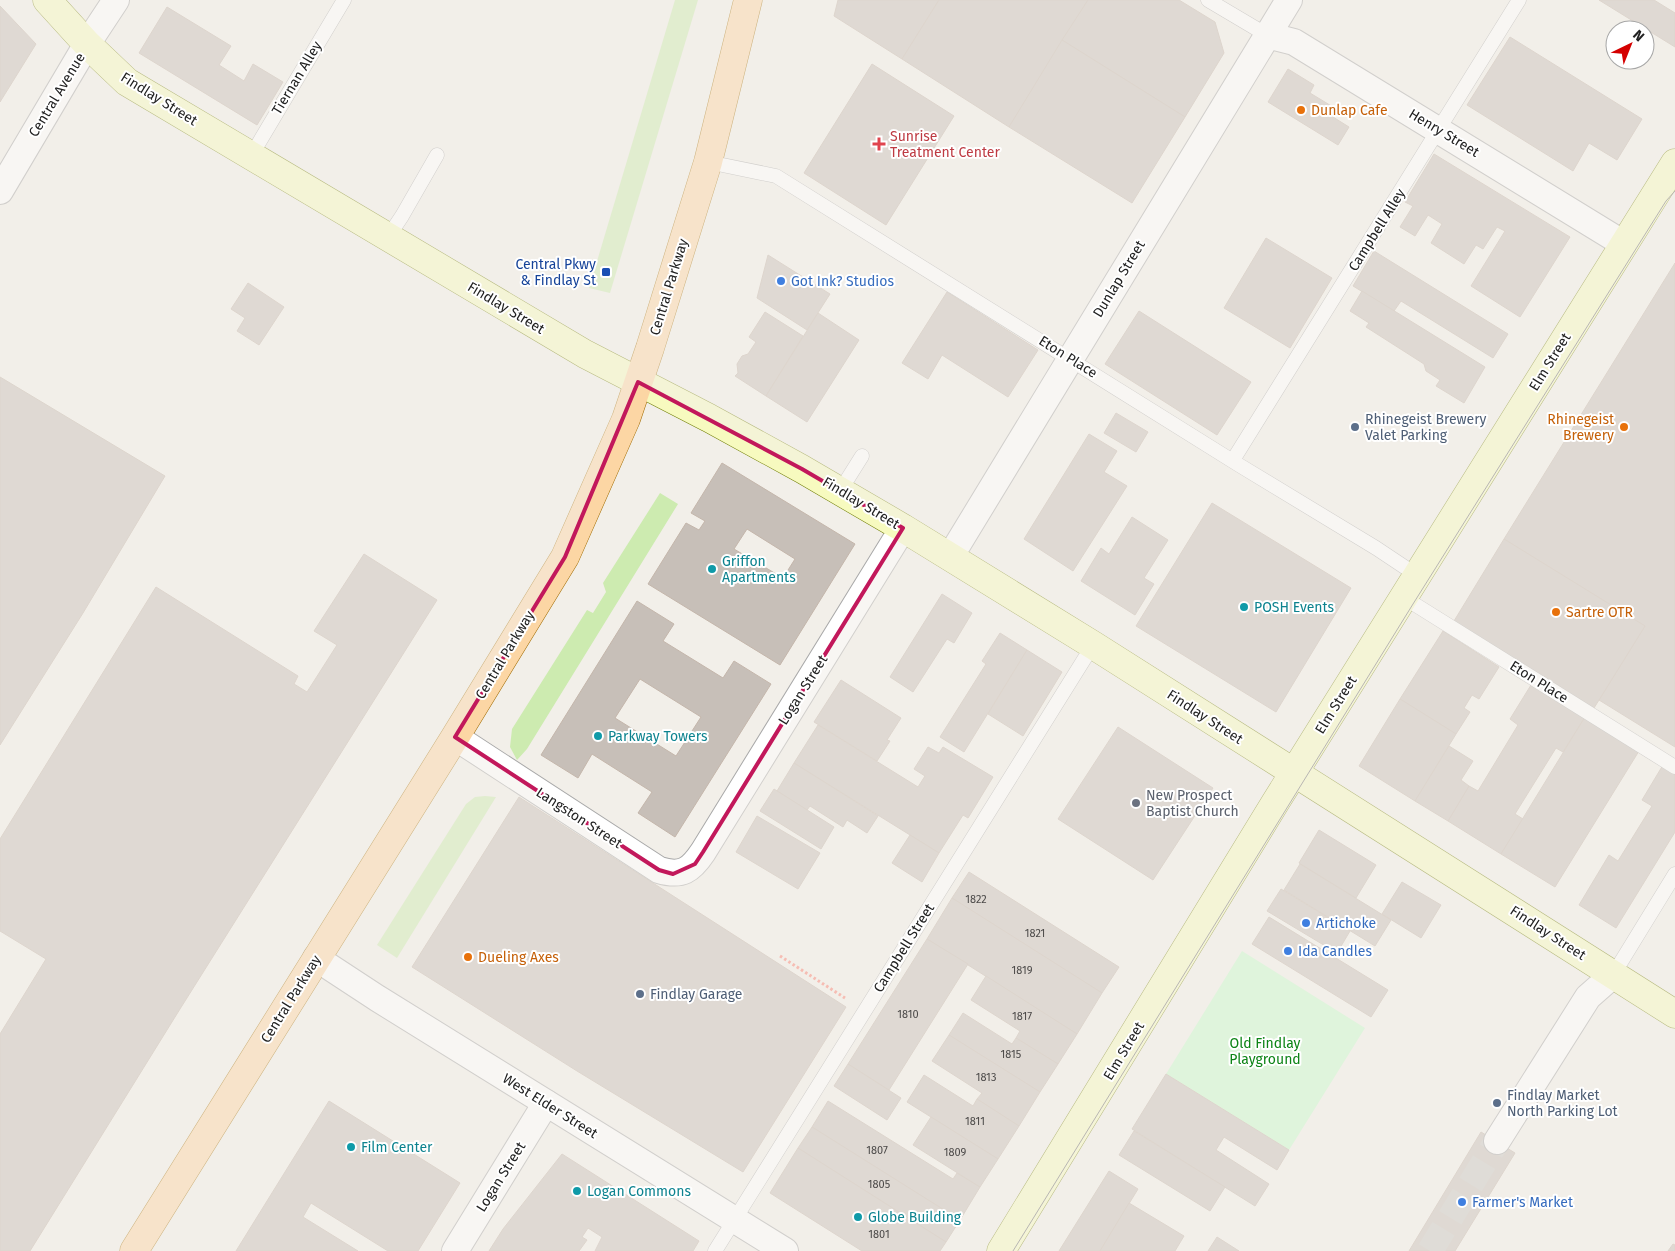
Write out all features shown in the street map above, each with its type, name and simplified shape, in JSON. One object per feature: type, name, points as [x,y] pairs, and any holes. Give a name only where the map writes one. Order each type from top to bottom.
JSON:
[{"type":"main road","name":"Central Parkway","points":[[134,1251],[455,738],[565,557],[626,420],[708,162],[748,0]]},
{"type":"street","name":"Findlay Street","points":[[47,0],[87,44],[127,82],[585,354],[710,418],[902,528],[1093,646],[1675,1014]]},
{"type":"street","name":"Central Avenue","points":[[0,191],[87,44],[116,0]]},
{"type":"street","name":"Dunlap Street","points":[[950,557],[1289,0]]},
{"type":"street","name":"Henry Street","points":[[1267,35],[1294,42],[1624,244]]},
{"type":"street","name":"Elm Street","points":[[1001,1251],[1293,773],[1675,163]]},
{"type":"street","name":"Logan Street","points":[[703,852],[902,528]]},
{"type":"street","name":"Langston Street","points":[[455,738],[659,870],[673,874],[686,870],[695,864],[703,852]]},
{"type":"street","name":"West Elder Street","points":[[316,958],[785,1251]]},
{"type":"street","points":[[1497,1141],[1588,997],[1613,975]]},
{"type":"street","name":"Logan Street","points":[[455,1251],[546,1103]]},
{"type":"lane","name":"Tiernan Alley","points":[[251,156],[344,0]]},
{"type":"lane","name":"Henry Street","points":[[1208,0],[1267,35]]},
{"type":"lane","name":"Campbell Alley","points":[[1233,460],[1519,0]]},
{"type":"lane","points":[[388,237],[437,155]]},
{"type":"lane","name":"Eton Place","points":[[708,162],[776,176],[1070,358],[1233,460],[1410,586],[1675,767]]},
{"type":"lane","points":[[840,491],[862,456]]},
{"type":"lane","name":"Campbell Street","points":[[715,1251],[1093,646]]},
{"type":"lane","points":[[1613,975],[1675,874]]},
{"type":"path","points":[[780,956],[865,1011]]},
{"type":"highlighted area","points":[[638,382],[802,469],[903,528],[703,852],[695,864],[673,874],[659,870],[455,737],[565,557]]},
{"type":"green space","points":[[675,0],[698,0],[610,293],[589,288]]},
{"type":"green space","points":[[660,493],[678,504],[527,749],[517,760],[510,747],[512,729],[587,610],[593,613],[606,592],[603,583]]},
{"type":"green space","points":[[475,797],[496,797],[397,958],[377,945],[466,804]]},
{"type":"green space","name":"Old Findlay Playground","points":[[1242,951],[1365,1028],[1289,1150],[1166,1074]]},
{"type":"building","points":[[838,0],[939,0],[902,59],[834,16]]},
{"type":"building","points":[[939,0],[1088,0],[1009,127],[902,59]]},
{"type":"building","points":[[1088,0],[1179,0],[1215,22],[1224,53],[1185,117],[1062,40]]},
{"type":"building","points":[[1599,0],[1654,0],[1675,13],[1675,47],[1655,35],[1655,20],[1631,20]]},
{"type":"building","points":[[0,6],[36,44],[0,102]]},
{"type":"building","points":[[167,7],[231,46],[219,65],[244,81],[253,64],[283,82],[257,125],[139,53]]},
{"type":"building","points":[[1510,37],[1642,119],[1617,160],[1589,143],[1573,171],[1467,105]]},
{"type":"building","points":[[1062,40],[1185,117],[1132,203],[1009,127]]},
{"type":"building","name":"Sunrise Treatment Center","points":[[872,64],[954,116],[886,225],[804,173]]},
{"type":"building","points":[[1288,69],[1314,85],[1310,93],[1338,110],[1333,117],[1349,127],[1338,145],[1268,102]]},
{"type":"building","points":[[1434,154],[1570,237],[1520,317],[1471,286],[1505,231],[1497,227],[1483,249],[1476,245],[1464,264],[1431,243],[1442,224],[1428,215],[1415,236],[1400,227],[1413,206],[1405,202]]},
{"type":"building","points":[[1266,238],[1332,278],[1290,348],[1224,308]]},
{"type":"building","points":[[1374,251],[1508,334],[1493,358],[1401,301],[1394,311],[1353,286]]},
{"type":"building","points":[[768,255],[830,294],[807,330],[757,298]]},
{"type":"building","name":"Rhinegeist Brewery","points":[[1675,263],[1675,747],[1599,700],[1645,626],[1504,539]]},
{"type":"building","points":[[248,283],[284,307],[259,345],[237,331],[245,318],[231,309]]},
{"type":"building","points":[[1362,291],[1485,367],[1464,403],[1436,386],[1440,380],[1426,371],[1424,364],[1366,327],[1369,323],[1350,311]]},
{"type":"building","points":[[947,292],[1038,350],[1008,397],[942,355],[928,379],[902,363]]},
{"type":"building","points":[[1139,311],[1251,382],[1217,435],[1105,364]]},
{"type":"building","points":[[765,312],[803,336],[766,396],[735,376],[738,373],[737,364],[742,356],[748,354],[756,342],[749,337]]},
{"type":"building","points":[[818,313],[859,340],[807,422],[766,396]]},
{"type":"building","points":[[0,377],[165,476],[83,613],[0,745]]},
{"type":"building","points":[[1116,413],[1148,432],[1136,452],[1104,433]]},
{"type":"building","points":[[1089,434],[1117,451],[1104,472],[1127,486],[1073,571],[1024,539]]},
{"type":"building","name":"Griffon Apartments","points":[[722,463],[855,544],[780,665],[648,584],[686,523],[699,530],[705,521],[691,513]],"holes":[[[747,529],[795,559],[783,578],[734,549]]]},
{"type":"building","name":"POSH Events","points":[[1212,503],[1351,588],[1276,712],[1136,626]]},
{"type":"building","points":[[1132,517],[1168,540],[1144,578],[1154,584],[1135,615],[1081,581],[1101,548],[1109,554]]},
{"type":"building","points":[[1504,539],[1645,626],[1594,708],[1454,621]]},
{"type":"building","points":[[364,554],[437,600],[30,1251],[0,1251],[0,1034],[46,959],[0,931],[0,839],[156,587],[298,676],[294,684],[307,692],[337,645],[314,631]]},
{"type":"building","points":[[942,594],[972,613],[954,643],[947,639],[913,692],[890,677]]},
{"type":"building","name":"Parkway Towers","points":[[637,601],[674,624],[663,641],[723,678],[734,661],[771,684],[675,837],[638,813],[652,792],[592,754],[578,778],[541,755]],"holes":[[[640,679],[701,717],[676,756],[615,718]]]},
{"type":"building","points":[[1443,631],[1499,667],[1479,699],[1472,695],[1464,708],[1470,712],[1456,734],[1400,699]]},
{"type":"building","points":[[1000,633],[1027,650],[964,752],[940,737],[986,664],[982,661]]},
{"type":"building","points":[[1027,650],[1062,672],[1023,736],[988,714]]},
{"type":"building","points":[[841,680],[901,718],[887,740],[890,741],[877,761],[814,722]]},
{"type":"building","points":[[1531,685],[1585,717],[1563,752],[1556,748],[1515,814],[1523,819],[1501,854],[1448,821],[1469,786],[1478,791],[1518,725],[1510,719]]},
{"type":"building","points":[[1400,699],[1456,734],[1415,801],[1359,766]]},
{"type":"building","points":[[1585,717],[1639,751],[1555,887],[1501,854]]},
{"type":"building","points":[[818,725],[918,787],[925,776],[914,769],[928,747],[939,753],[943,747],[993,777],[968,818],[963,815],[939,853],[794,763]]},
{"type":"building","points":[[1118,727],[1213,788],[1153,880],[1058,819]]},
{"type":"building","points":[[1449,746],[1473,761],[1461,780],[1469,786],[1448,821],[1415,801]]},
{"type":"building","points":[[794,763],[878,816],[867,833],[847,820],[843,827],[810,806],[807,810],[777,791]]},
{"type":"building","points":[[1663,765],[1675,773],[1675,832],[1616,928],[1579,905],[1609,855],[1618,861],[1652,806],[1642,800]]},
{"type":"building","points":[[774,789],[834,827],[821,849],[760,811]]},
{"type":"building","name":"Findlay Garage","points":[[519,797],[846,1007],[743,1172],[577,1071],[412,967]]},
{"type":"building","points":[[757,816],[820,853],[798,889],[736,852]]},
{"type":"building","points":[[1319,830],[1376,865],[1356,898],[1299,863]]},
{"type":"building","points":[[910,835],[939,853],[922,882],[892,863]]},
{"type":"building","points":[[1300,864],[1391,920],[1375,946],[1284,890]]},
{"type":"building","points":[[969,872],[1119,967],[1102,993],[952,898]]},
{"type":"building","points":[[1402,882],[1441,905],[1421,938],[1382,914]]},
{"type":"building","points":[[1281,889],[1350,931],[1337,953],[1267,911]]},
{"type":"building","points":[[952,898],[1102,993],[1077,1034],[927,939]]},
{"type":"building","points":[[1269,917],[1388,990],[1371,1017],[1252,944]]},
{"type":"building","points":[[927,939],[968,964],[889,1090],[848,1064]]},
{"type":"building","points":[[986,976],[1077,1034],[1058,1064],[1016,1038],[1020,1031],[971,1000]]},
{"type":"building","points":[[963,1013],[1012,1044],[1016,1038],[1058,1064],[1040,1092],[949,1035]]},
{"type":"building","points":[[949,1035],[1040,1092],[1019,1126],[977,1099],[982,1093],[932,1061]]},
{"type":"building","points":[[848,1064],[901,1098],[887,1120],[834,1086]]},
{"type":"building","points":[[1166,1074],[1289,1150],[1277,1170],[1224,1137],[1216,1150],[1269,1184],[1255,1206],[1132,1129]]},
{"type":"building","points":[[924,1075],[973,1106],[977,1099],[1019,1126],[998,1159],[907,1102]]},
{"type":"building","name":"Film Center","points":[[329,1101],[460,1183],[418,1251],[388,1251],[311,1203],[303,1217],[358,1251],[236,1251]]},
{"type":"building","points":[[828,1101],[953,1179],[957,1173],[980,1187],[960,1220],[812,1127]]},
{"type":"building","points":[[931,1117],[998,1159],[980,1187],[913,1145]]},
{"type":"building","points":[[812,1127],[960,1220],[946,1242],[798,1148]]},
{"type":"building","points":[[1134,1131],[1225,1187],[1210,1211],[1119,1155]]},
{"type":"building","name":"Farmer's Market","points":[[1481,1132],[1515,1153],[1455,1251],[1409,1251]]},
{"type":"building","name":"Globe Building","points":[[798,1148],[946,1242],[940,1251],[862,1251],[770,1193]]},
{"type":"building","name":"Logan Commons","points":[[562,1154],[699,1241],[693,1251],[595,1251],[602,1237],[588,1228],[582,1237],[587,1240],[579,1251],[489,1251],[503,1229]]},
{"type":"building","points":[[1109,1171],[1138,1189],[1100,1251],[1059,1251]]},
{"type":"building","points":[[1129,1203],[1184,1236],[1175,1251],[1100,1251]]},
{"type":"building","points":[[1217,1237],[1239,1251],[1208,1251]]},
{"type":"building","points":[[1673,1244],[1675,1245],[1675,1251],[1668,1251]]},
{"type":"tunnel","points":[[1430,1251],[1497,1141]]},
{"type":"tram line","points":[[1013,1251],[1413,604],[1666,201],[1675,191]]},
{"type":"place","name":"Dunlap Cafe","points":[[1301,110]]},
{"type":"place","name":"Sunrise Treatment Center","points":[[879,144]]},
{"type":"place","name":"Central Pkwy & Findlay St","points":[[606,272]]},
{"type":"place","name":"Got Ink? Studios","points":[[781,281]]},
{"type":"place","name":"Rhinegeist Brewery Valet Parking","points":[[1355,427]]},
{"type":"place","name":"Rhinegeist Brewery","points":[[1624,427]]},
{"type":"place","name":"Griffon Apartments","points":[[712,569]]},
{"type":"place","name":"POSH Events","points":[[1244,607]]},
{"type":"place","name":"Sartre OTR","points":[[1556,612]]},
{"type":"place","name":"Parkway Towers","points":[[598,736]]},
{"type":"place","name":"New Prospect Baptist Church","points":[[1136,803]]},
{"type":"place","name":"Artichoke","points":[[1306,923]]},
{"type":"place","name":"Ida Candles","points":[[1288,951]]},
{"type":"place","name":"Dueling Axes","points":[[468,957]]},
{"type":"place","name":"Findlay Garage","points":[[640,994]]},
{"type":"place","name":"Findlay Market North Parking Lot","points":[[1497,1103]]},
{"type":"place","name":"Film Center","points":[[351,1147]]},
{"type":"place","name":"Logan Commons","points":[[577,1191]]},
{"type":"place","name":"Farmer's Market","points":[[1462,1202]]},
{"type":"place","name":"Globe Building","points":[[858,1217]]}]
